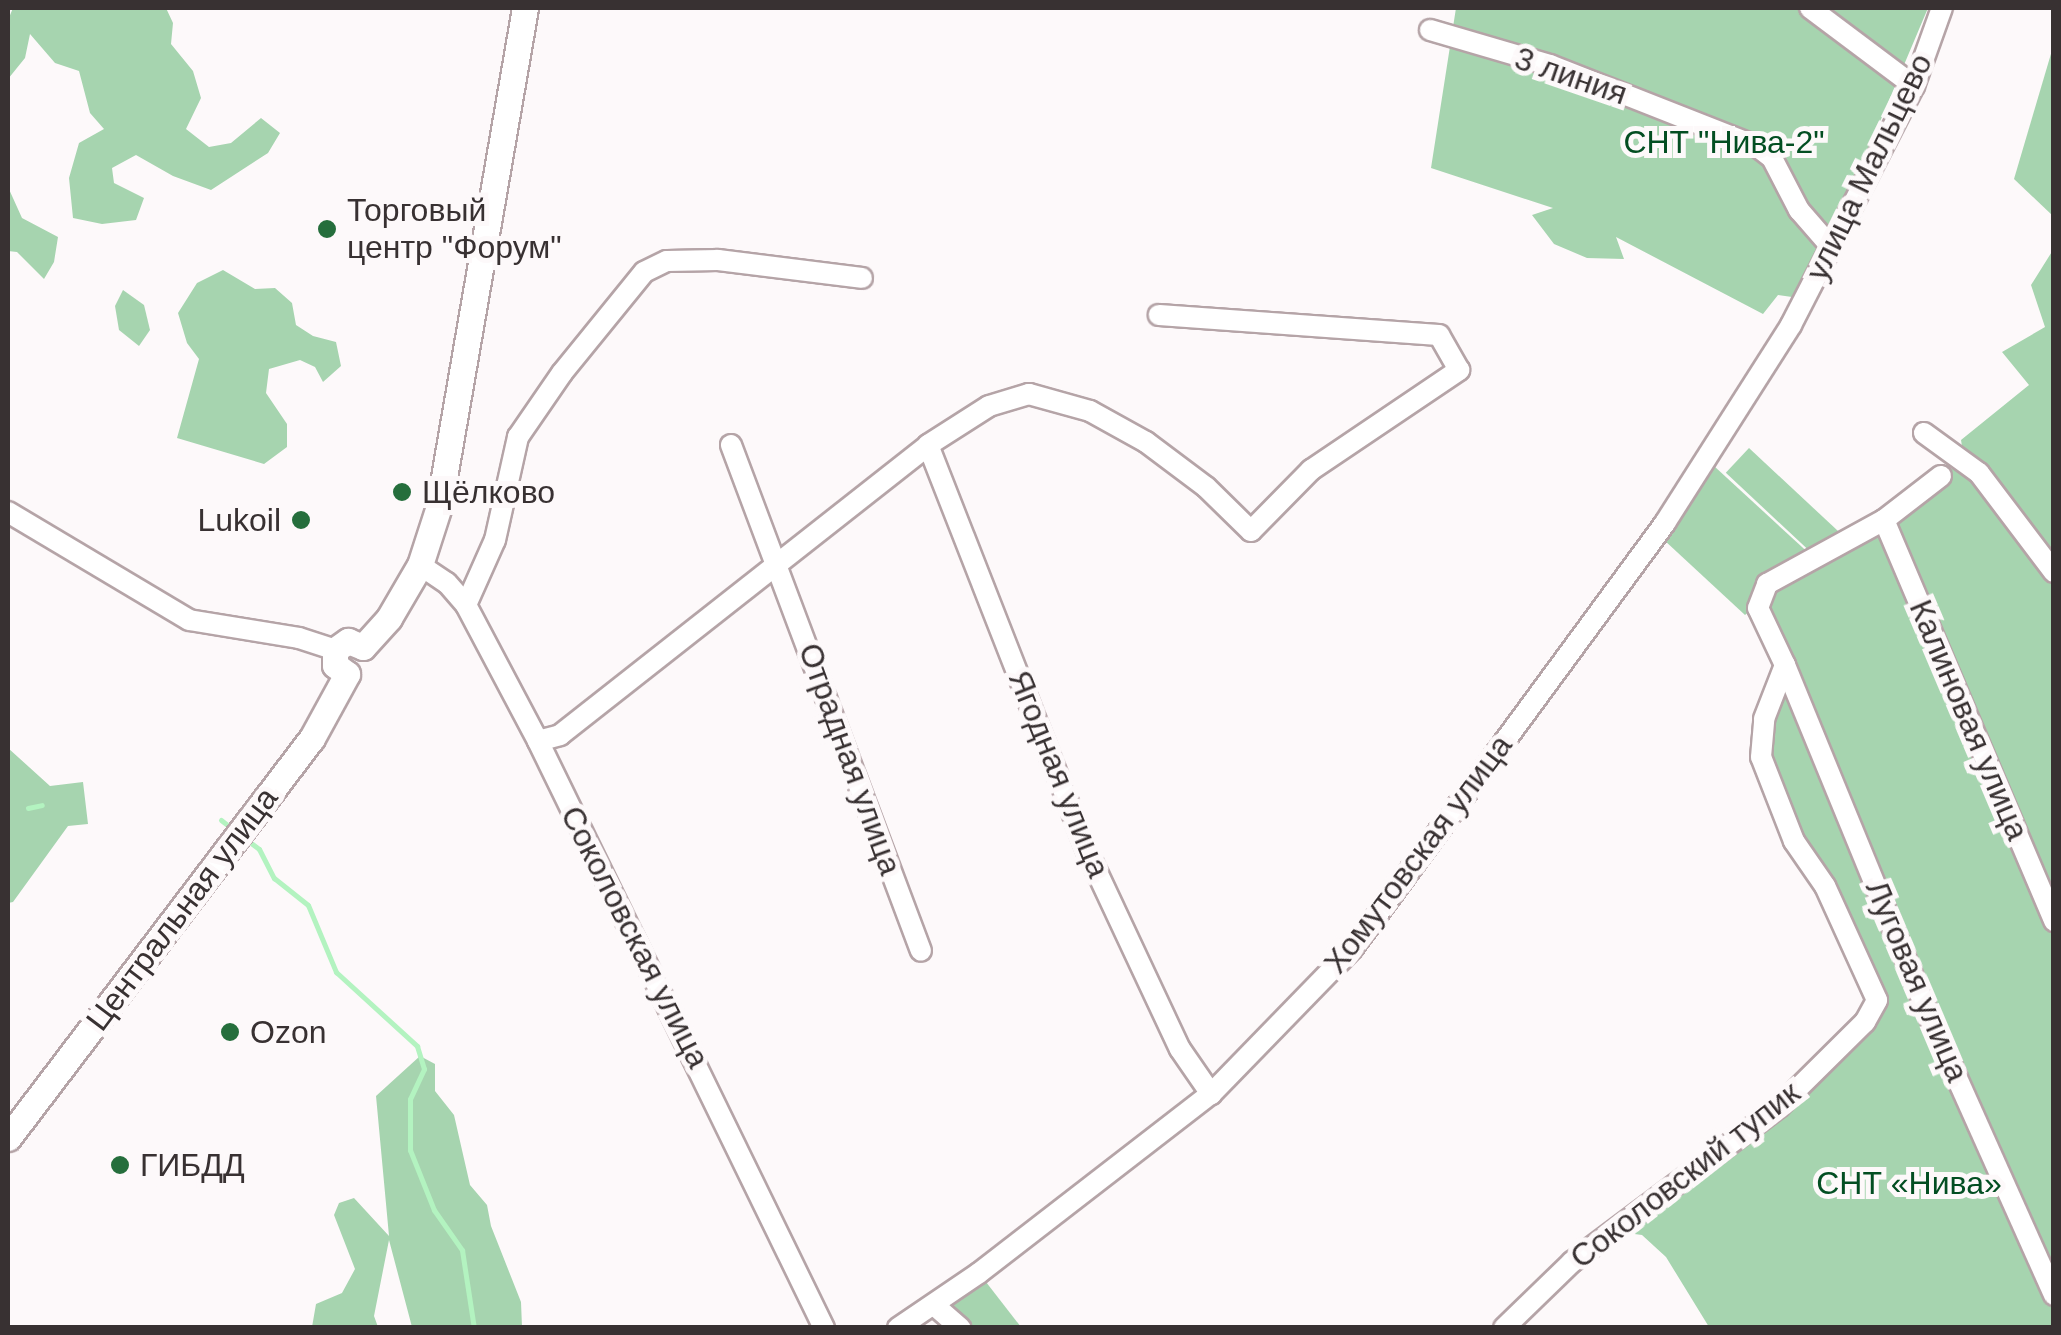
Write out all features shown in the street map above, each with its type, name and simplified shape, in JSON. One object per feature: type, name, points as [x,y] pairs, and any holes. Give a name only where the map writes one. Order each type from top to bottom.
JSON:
[{"type":"main road","name":"Центральная улица","points":[[8,1138],[312,738],[347,674],[358,672],[366,664],[363,647],[390,618],[420,566],[444,485],[525,8]]},
{"type":"main road","points":[[347,674],[335,665],[335,650],[348,641],[363,647]]},
{"type":"street","points":[[1810,8],[1914,86]]},
{"type":"street","name":"улица Мальцево","points":[[1791,324],[1914,86],[1942,8]]},
{"type":"street","name":"3 линия","points":[[1430,30],[1550,66],[1758,147],[1772,158],[1798,210],[1832,248]]},
{"type":"street","points":[[466,605],[495,540],[518,437],[562,373],[644,272],[667,261],[718,260],[862,278]]},
{"type":"street","points":[[538,741],[560,736],[780,566],[928,445],[988,406],[1029,394],[1090,411],[1146,442],[1206,488],[1251,531],[1311,470],[1459,370],[1439,335],[1159,314]]},
{"type":"street","name":"Хомутовская улица","points":[[898,1328],[1211,1094],[1352,949],[1665,523],[1791,324]]},
{"type":"street","points":[[1924,433],[1979,473],[2054,572]]},
{"type":"street","name":"Отрадная улица","points":[[732,444],[921,951]]},
{"type":"street","name":"Ягодная улица","points":[[928,445],[1089,855],[1180,1049],[1211,1094]]},
{"type":"street","points":[[1884,520],[1941,476]]},
{"type":"street","points":[[8,512],[189,620],[299,638],[335,650]]},
{"type":"street","name":"Луговая улица","points":[[1884,520],[1767,584],[1758,608],[1924,1002],[2054,1296]]},
{"type":"street","name":"Калиновая улица","points":[[1884,520],[2054,920]]},
{"type":"street","name":"Соколовская улица","points":[[420,566],[447,583],[466,605],[538,741],[824,1328]]},
{"type":"street","name":"Соколовский тупик","points":[[1504,1328],[1572,1262],[1780,1107],[1865,1022],[1877,1000],[1825,886],[1794,841],[1760,757],[1764,718],[1785,665]]},
{"type":"street","points":[[934,1304],[960,1328]]},
{"type":"green space","points":[[13,8],[166,8],[173,23],[171,44],[193,71],[201,98],[186,129],[209,147],[231,143],[261,118],[280,133],[268,153],[211,190],[173,176],[136,155],[112,168],[114,183],[144,198],[136,220],[102,224],[73,218],[69,178],[79,143],[104,129],[90,113],[79,71],[55,63],[30,34],[25,58],[8,79],[8,20]]},
{"type":"green space","name":"СНТ \"Нива-2\"","points":[[1456,8],[1928,8],[1841,214],[1792,297],[1778,295],[1763,314],[1616,237],[1624,259],[1587,258],[1554,244],[1532,215],[1553,208],[1431,168]]},
{"type":"green space","points":[[2053,47],[2053,216],[2014,179]]},
{"type":"green space","points":[[8,187],[22,218],[58,237],[54,262],[44,279],[17,252],[8,251]]},
{"type":"green space","name":"СНТ «Нива»","points":[[2053,250],[2053,1327],[1709,1327],[1666,1257],[1642,1235],[1612,1231],[1779,1107],[1877,1000],[1761,757],[1785,665],[1762,593],[1884,520],[1964,459],[1961,440],[2029,385],[2002,352],[2045,327],[2031,285]]},
{"type":"green space","points":[[223,270],[255,289],[275,288],[292,303],[296,325],[313,336],[336,342],[341,366],[323,382],[315,367],[300,360],[269,369],[266,393],[287,424],[287,447],[264,464],[177,438],[199,359],[187,343],[178,313],[197,283]]},
{"type":"green space","points":[[123,290],[144,305],[150,330],[139,346],[119,330],[115,306]]},
{"type":"green space","points":[[1749,448],[1843,535],[1819,560],[1726,473]]},
{"type":"green space","points":[[1714,466],[1814,558],[1745,615],[1664,540]]},
{"type":"green space","points":[[8,748],[50,786],[83,782],[88,824],[68,826],[13,902],[8,903]]},
{"type":"green space","points":[[420,1056],[435,1064],[435,1091],[454,1115],[470,1185],[487,1205],[491,1226],[521,1302],[522,1327],[412,1327],[389,1240],[374,1316],[378,1327],[312,1327],[316,1304],[342,1293],[355,1269],[334,1215],[339,1203],[354,1198],[389,1236],[376,1096]]},
{"type":"green space","points":[[979,1273],[1021,1327],[960,1327],[934,1305]]},
{"type":"waterway","points":[[28,808],[42,805]]},
{"type":"waterway","points":[[221,820],[234,830]]},
{"type":"waterway","points":[[247,840],[259,849],[274,878],[308,905],[336,972],[417,1046],[424,1069],[410,1099],[410,1150],[434,1210],[462,1250],[474,1328]]},
{"type":"place","name":"Торговый центр \"Форум\"","points":[[327,229]]},
{"type":"place","name":"Щёлково","points":[[402,492]]},
{"type":"place","name":"Lukoil","points":[[301,520]]},
{"type":"place","name":"Ozon","points":[[230,1032]]},
{"type":"place","name":"ГИБДД","points":[[120,1165]]}]
